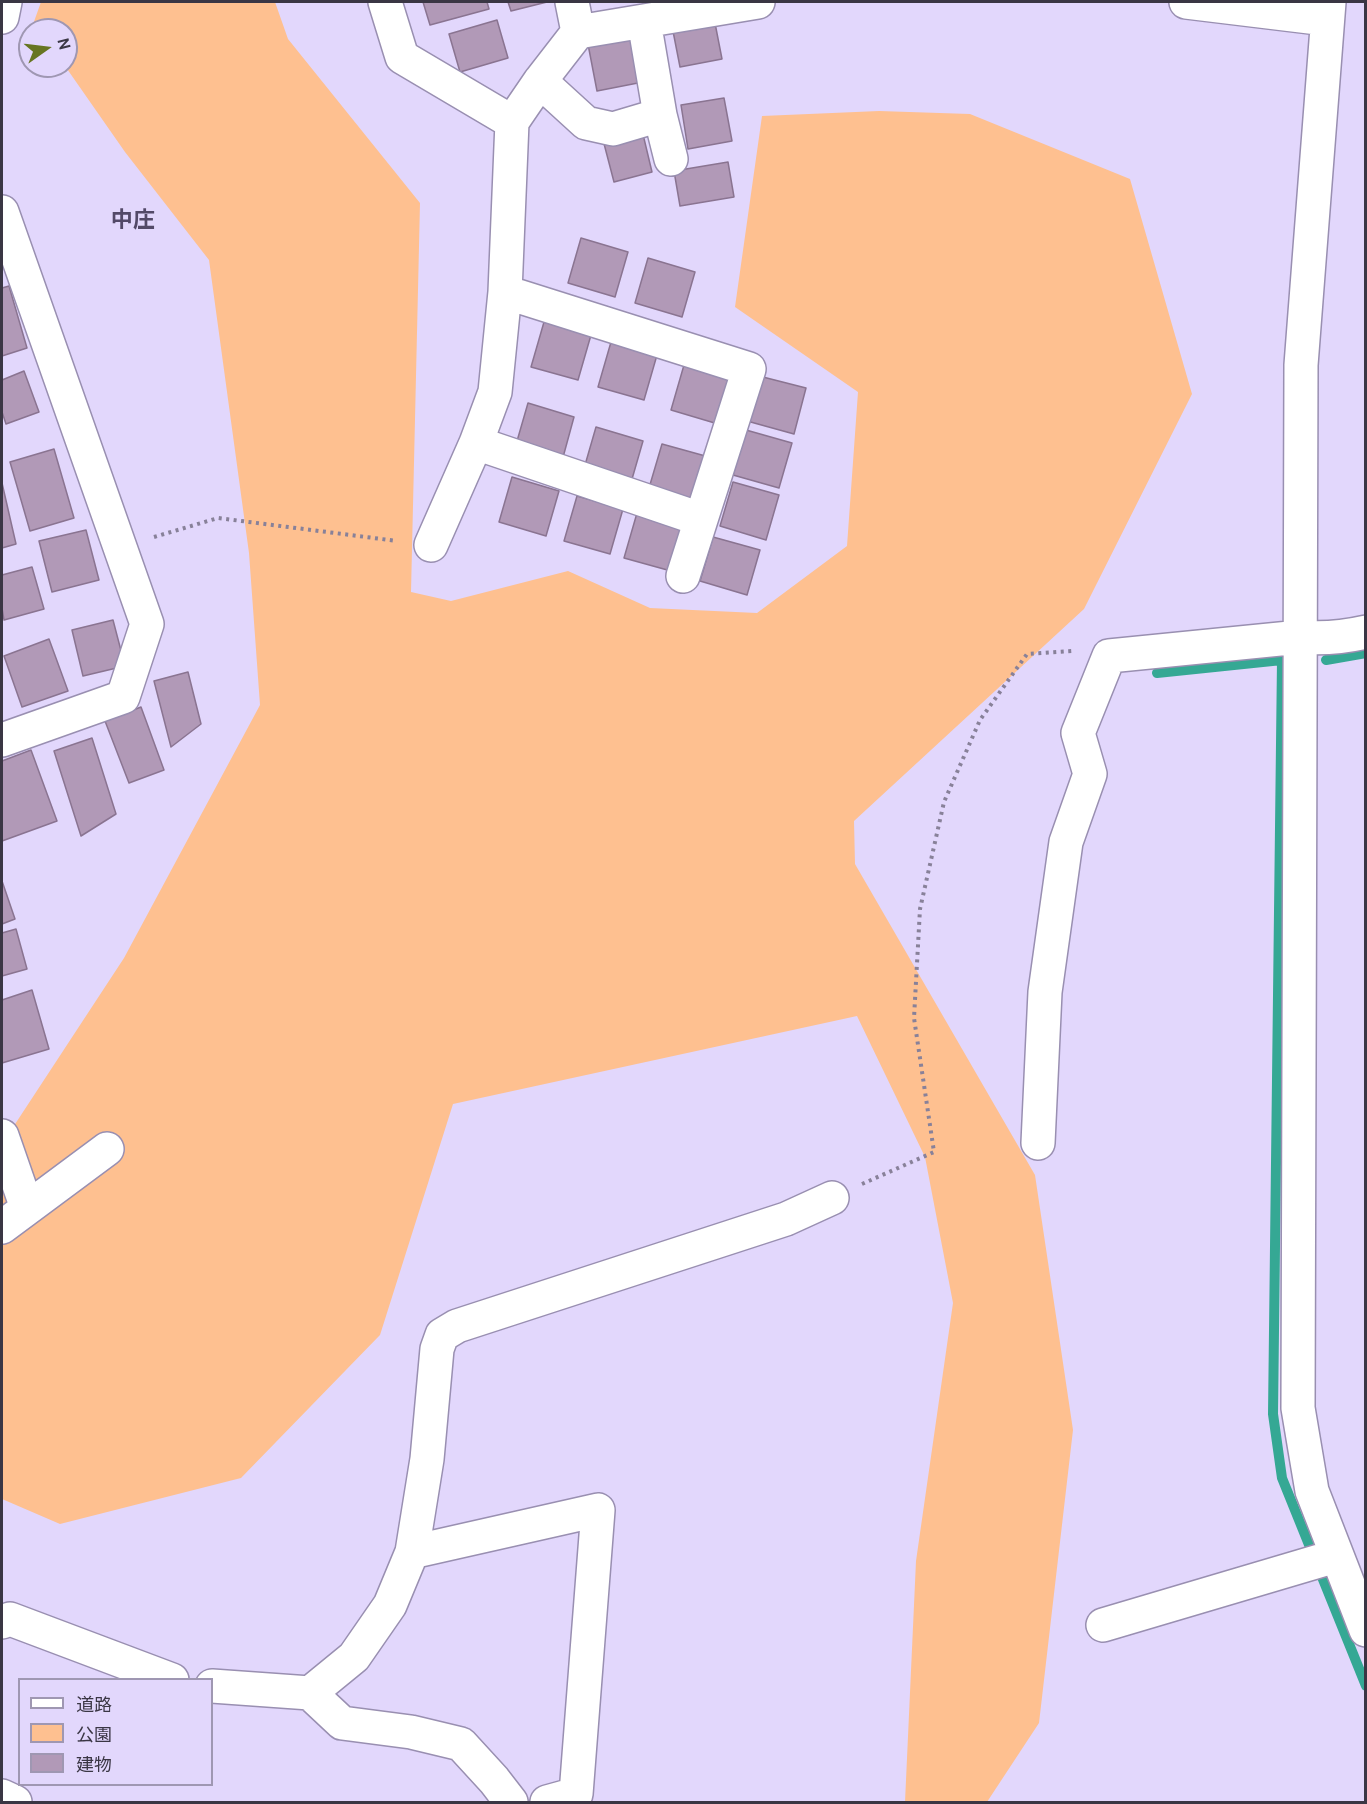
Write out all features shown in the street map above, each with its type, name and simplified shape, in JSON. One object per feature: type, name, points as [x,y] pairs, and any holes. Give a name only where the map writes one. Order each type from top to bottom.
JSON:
[{"type":"street","points":[[2,17],[5,2]]},
{"type":"street","points":[[385,2],[402,57],[512,122]]},
{"type":"street","points":[[431,545],[476,443],[495,392],[505,292],[512,122],[540,81],[575,17],[644,21],[678,8],[758,2]]},
{"type":"street","points":[[1186,2],[1328,10],[1302,365],[1298,1408],[1322,1560],[1365,1630]]},
{"type":"street","points":[[644,21],[660,115],[671,159]]},
{"type":"street","points":[[540,81],[586,123],[613,129],[660,115]]},
{"type":"street","points":[[2,212],[147,624],[123,698],[4,732]]},
{"type":"street","points":[[505,292],[749,369],[683,576]]},
{"type":"street","points":[[476,443],[700,519]]},
{"type":"street","points":[[1038,1143],[1045,992],[1066,842],[1090,774],[1078,733],[1109,656],[1300,637],[1317,639],[1365,632]]},
{"type":"street","points":[[2,1136],[14,1218],[107,1149]]},
{"type":"street","points":[[310,1693],[354,1657],[390,1605],[412,1552],[427,1459],[437,1349],[442,1335],[457,1326],[786,1219],[832,1198]]},
{"type":"street","points":[[412,1552],[598,1510],[576,1794],[547,1803]]},
{"type":"street","points":[[1103,1625],[1322,1560]]},
{"type":"street","points":[[2,1622],[10,1619],[167,1678]]},
{"type":"street","points":[[213,1686],[310,1693],[342,1723],[411,1732],[461,1744],[494,1780],[511,1803]]},
{"type":"street","points":[[2,1796],[15,1803]]},
{"type":"path","points":[[120,547],[218,518],[431,545]]},
{"type":"path","points":[[832,1198],[934,1152],[914,1018],[920,909],[944,802],[980,720],[1027,654],[1087,651],[1109,656]]},
{"type":"green space","points":[[41,2],[275,2],[288,39],[420,203],[411,592],[451,601],[568,571],[650,608],[757,613],[847,546],[858,392],[735,307],[762,116],[879,111],[970,114],[1130,179],[1192,394],[1084,609],[854,821],[855,864],[1035,1175],[1073,1430],[1039,1723],[987,1802],[905,1802],[916,1561],[953,1303],[925,1157],[857,1016],[453,1104],[380,1335],[241,1478],[60,1524],[2,1499],[2,1144],[124,958],[260,705],[249,553],[209,260],[125,152],[73,78],[78,78],[78,18],[35,18]]},
{"type":"building","points":[[423,2],[487,2],[489,9],[430,25]]},
{"type":"building","points":[[508,2],[547,2],[511,11]]},
{"type":"building","points":[[714,18],[722,59],[680,67],[672,26]]},
{"type":"building","points":[[497,20],[508,58],[460,72],[449,34]]},
{"type":"building","points":[[633,30],[643,82],[597,91],[587,39]]},
{"type":"building","points":[[724,98],[732,141],[688,149],[681,105]]},
{"type":"building","points":[[641,126],[652,172],[614,182],[602,136]]},
{"type":"building","points":[[728,162],[734,197],[680,206],[674,171]]},
{"type":"building","points":[[581,238],[628,252],[615,297],[568,283]]},
{"type":"building","points":[[648,258],[695,272],[682,317],[635,303]]},
{"type":"building","points":[[9,286],[27,348],[2,356],[2,288]]},
{"type":"building","points":[[544,322],[591,335],[578,380],[531,367]]},
{"type":"building","points":[[611,342],[657,355],[644,400],[598,387]]},
{"type":"building","points":[[684,365],[731,379],[718,424],[671,410]]},
{"type":"building","points":[[24,371],[39,412],[6,424],[2,412],[2,380]]},
{"type":"building","points":[[759,376],[806,388],[794,434],[747,421]]},
{"type":"building","points":[[528,403],[574,417],[562,461],[515,448]]},
{"type":"building","points":[[596,427],[643,441],[630,486],[583,472]]},
{"type":"building","points":[[746,430],[792,443],[779,488],[733,475]]},
{"type":"building","points":[[662,444],[709,457],[696,502],[649,488]]},
{"type":"building","points":[[54,449],[74,518],[30,531],[10,462]]},
{"type":"building","points":[[512,477],[559,491],[546,536],[499,522]]},
{"type":"building","points":[[733,482],[779,495],[766,540],[720,526]]},
{"type":"building","points":[[2,483],[16,544],[2,548]]},
{"type":"building","points":[[577,496],[623,509],[610,554],[564,541]]},
{"type":"building","points":[[637,513],[684,527],[671,571],[624,558]]},
{"type":"building","points":[[86,530],[99,580],[52,592],[39,541]]},
{"type":"building","points":[[713,537],[760,550],[747,595],[700,581]]},
{"type":"building","points":[[32,567],[44,609],[4,620],[2,575]]},
{"type":"building","points":[[113,620],[125,666],[83,676],[72,630]]},
{"type":"building","points":[[49,639],[68,691],[22,707],[4,656]]},
{"type":"building","points":[[188,672],[201,724],[171,747],[154,681]]},
{"type":"building","points":[[141,707],[164,770],[129,783],[105,721]]},
{"type":"building","points":[[92,738],[116,814],[81,836],[54,751]]},
{"type":"building","points":[[31,750],[57,821],[2,841],[2,761]]},
{"type":"building","points":[[2,881],[15,919],[2,924]]},
{"type":"building","points":[[16,929],[27,969],[2,976],[2,933]]},
{"type":"building","points":[[32,990],[49,1049],[2,1063],[2,1000]]},
{"type":"waterway","points":[[1326,660],[1366,653]]},
{"type":"waterway","points":[[1286,660],[1282,660],[1273,1414],[1282,1478],[1366,1686]]},
{"type":"waterway","points":[[1157,673],[1282,660]]},
{"type":"district","name":"中庄","points":[[133,221]]}]
